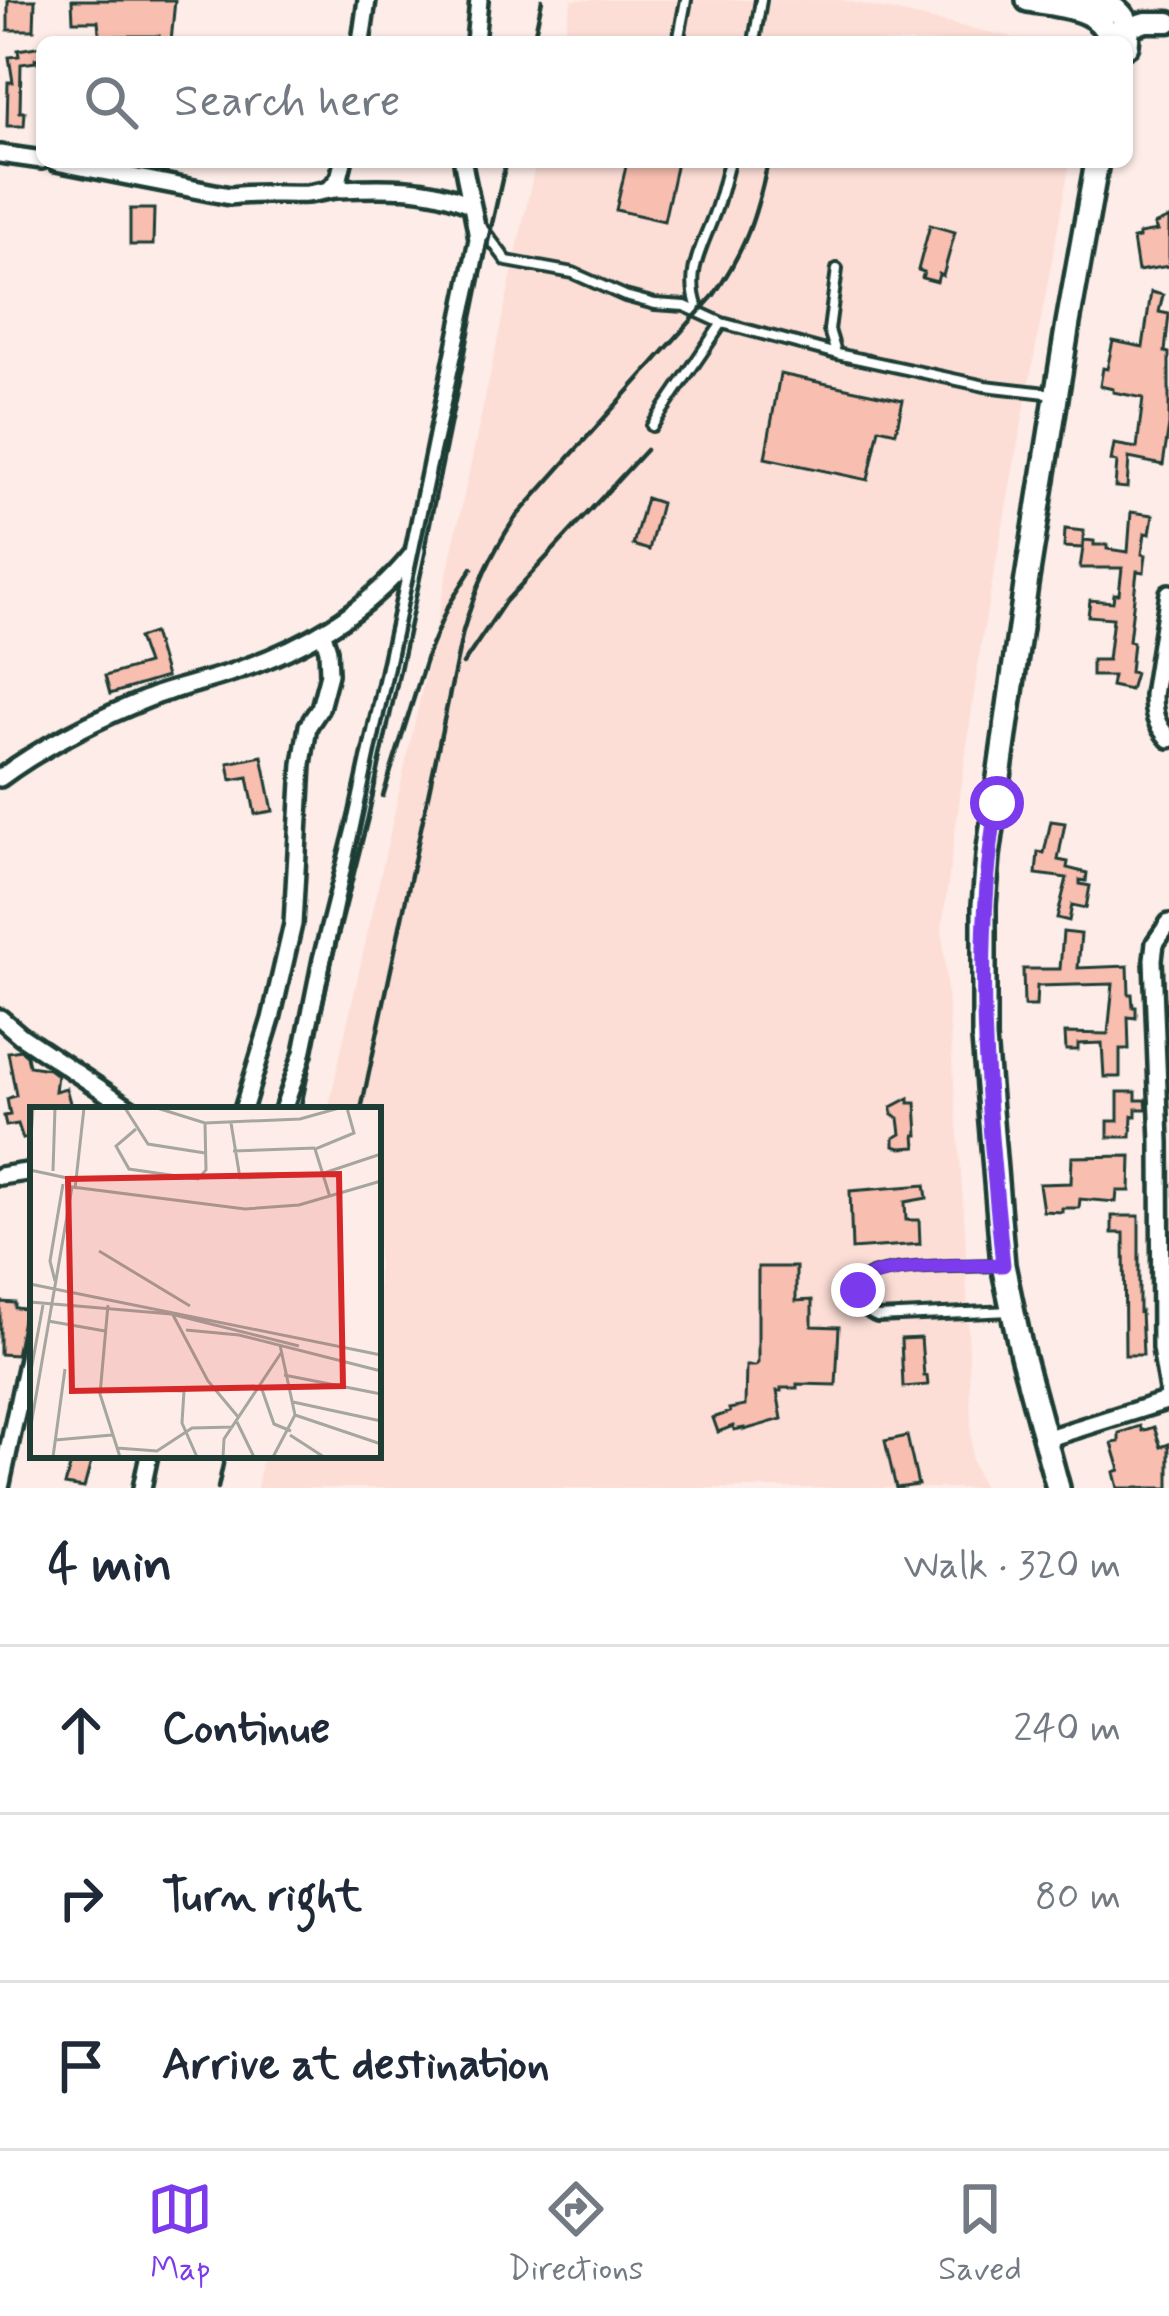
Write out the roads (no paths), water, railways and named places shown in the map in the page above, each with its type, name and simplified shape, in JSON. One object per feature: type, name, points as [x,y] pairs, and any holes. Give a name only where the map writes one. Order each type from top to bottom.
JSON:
[{"type":"main road","points":[[1028,0],[1088,13],[1117,36]]},
{"type":"main road","points":[[1083,0],[1116,9],[1118,36]]},
{"type":"main road","points":[[1058,1488],[1003,1265],[984,1039],[984,905],[1026,585],[1099,168]]},
{"type":"street","points":[[362,36],[368,0]]},
{"type":"street","points":[[476,36],[479,0]]},
{"type":"street","points":[[1121,36],[1168,18]]},
{"type":"street","points":[[0,143],[0,154],[36,159]]},
{"type":"street","points":[[84,168],[230,196],[330,189],[414,190],[448,194],[472,211]]},
{"type":"street","points":[[330,189],[342,168]]},
{"type":"street","points":[[0,778],[42,750],[151,698],[270,659],[323,634],[372,600],[414,552],[478,240],[464,168]]},
{"type":"street","points":[[284,1107],[302,1053],[358,817],[414,552]]},
{"type":"street","points":[[1169,593],[1153,694],[1156,724],[1169,739]]},
{"type":"street","points":[[244,1107],[293,924],[302,764],[308,726],[320,708],[328,674],[323,634]]},
{"type":"street","points":[[1045,1439],[1169,1398],[1159,1308],[1160,1142],[1153,959],[1155,943],[1169,923]]},
{"type":"street","points":[[0,1018],[128,1107]]},
{"type":"street","points":[[0,1043],[21,1036]]},
{"type":"street","points":[[0,1176],[30,1171]]},
{"type":"street","points":[[0,1488],[30,1349]]},
{"type":"street","points":[[142,1488],[148,1458]]},
{"type":"lane","points":[[680,36],[686,0]]},
{"type":"lane","points":[[755,36],[761,0]]},
{"type":"lane","points":[[698,310],[691,291],[693,272],[727,168]]},
{"type":"lane","points":[[472,211],[507,261],[573,273],[625,296],[686,305],[722,323],[837,354],[985,386],[1057,395]]},
{"type":"lane","points":[[837,269],[830,329],[837,354]]},
{"type":"lane","points":[[652,426],[722,323]]},
{"type":"lane","points":[[1003,1265],[877,1273],[864,1279],[858,1302],[865,1313],[877,1317],[1012,1311]]},
{"type":"railway","points":[[534,36],[542,0]]},
{"type":"railway","points":[[301,1107],[505,168]]},
{"type":"railway","points":[[362,1107],[463,631],[479,586],[515,518],[714,295],[748,231],[767,168]]},
{"type":"railway","points":[[463,664],[505,602],[646,450]]},
{"type":"railway","points":[[383,796],[428,653],[447,608],[472,568]]},
{"type":"railway","points":[[218,1488],[224,1458]]}]
